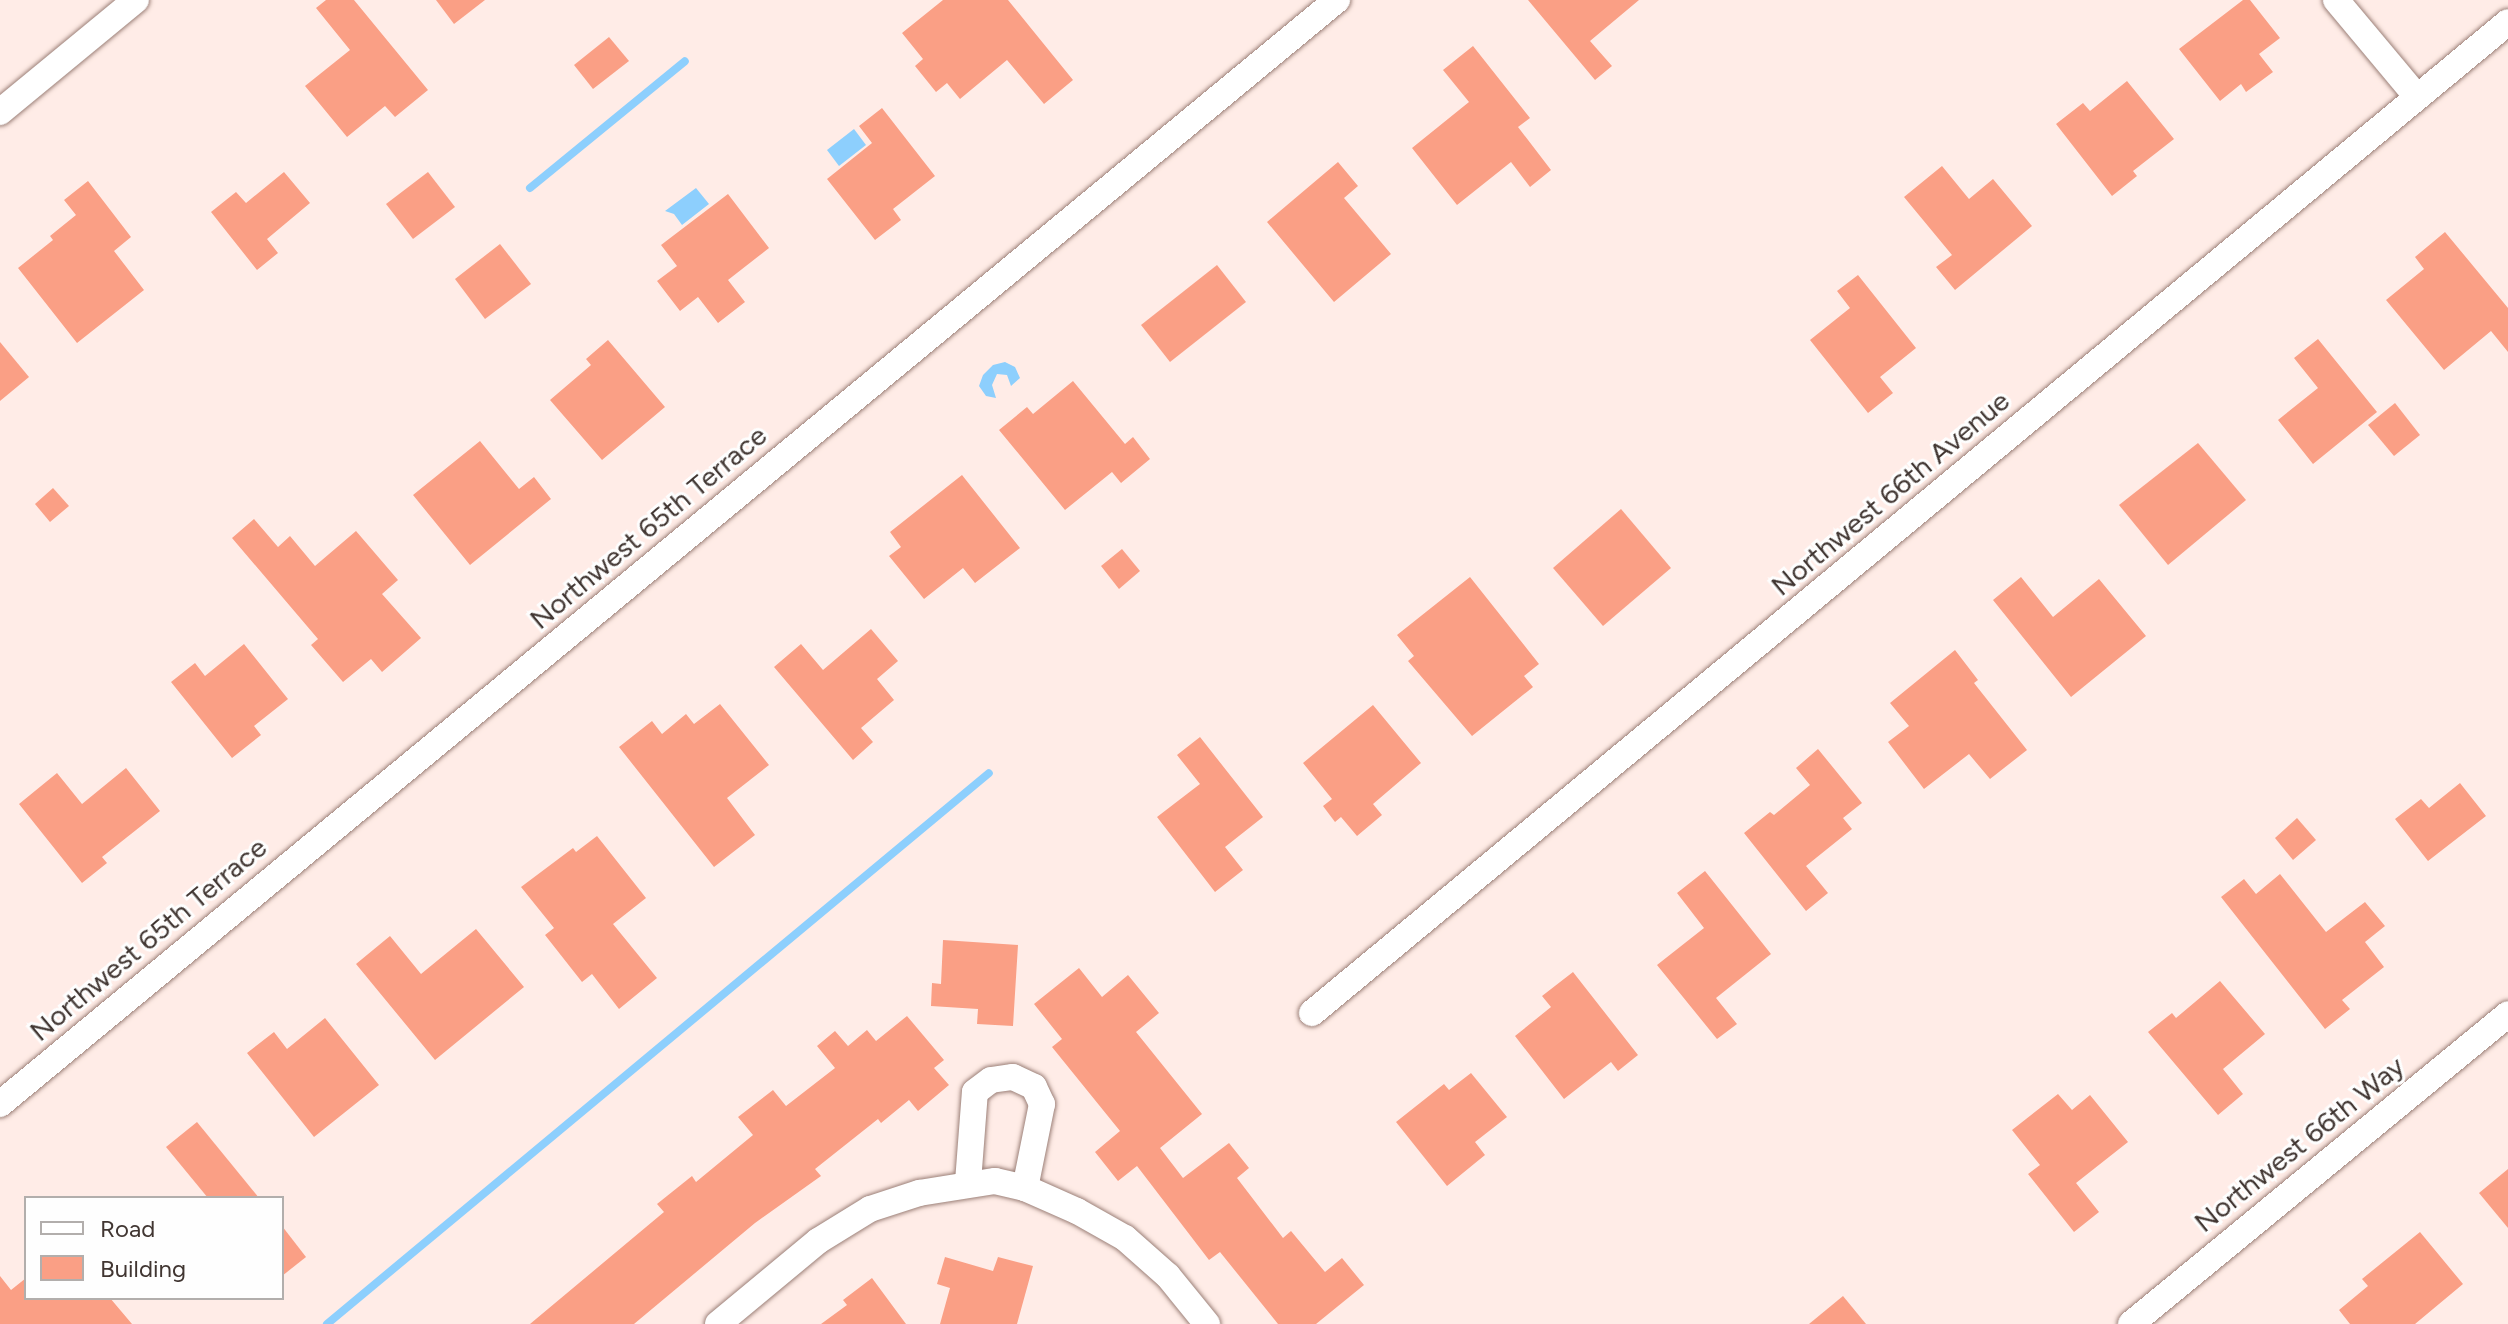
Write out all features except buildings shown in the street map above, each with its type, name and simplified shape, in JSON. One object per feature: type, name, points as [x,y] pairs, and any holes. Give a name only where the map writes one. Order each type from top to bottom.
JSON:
[{"type":"street","points":[[0,112],[136,0]]},
{"type":"street","name":"Northwest 65th Terrace","points":[[0,1104],[1337,0]]},
{"type":"street","points":[[2336,0],[2417,97]]},
{"type":"street","name":"Northwest 66th Avenue","points":[[1312,1013],[2508,22]]},
{"type":"street","name":"Northwest 66th Way","points":[[2131,1324],[2508,1014]]},
{"type":"street","points":[[968,1182],[975,1092],[991,1080],[1013,1077],[1034,1087],[1042,1104],[1025,1188]]},
{"type":"street","points":[[718,1324],[818,1241],[870,1209],[919,1193],[968,1182],[995,1181],[1025,1188],[1077,1211],[1125,1238],[1168,1276],[1207,1324]]},
{"type":"water","points":[[854,129],[866,145],[839,166],[827,150]]},
{"type":"water","points":[[696,188],[709,204],[682,225],[674,214],[665,211]]},
{"type":"water","points":[[1005,362],[1015,367],[1020,378],[1011,386],[1007,375],[997,374],[992,385],[996,398],[986,396],[979,386],[983,375],[993,365]]},
{"type":"waterway","points":[[530,188],[685,61]]},
{"type":"waterway","points":[[327,1324],[989,773]]}]
